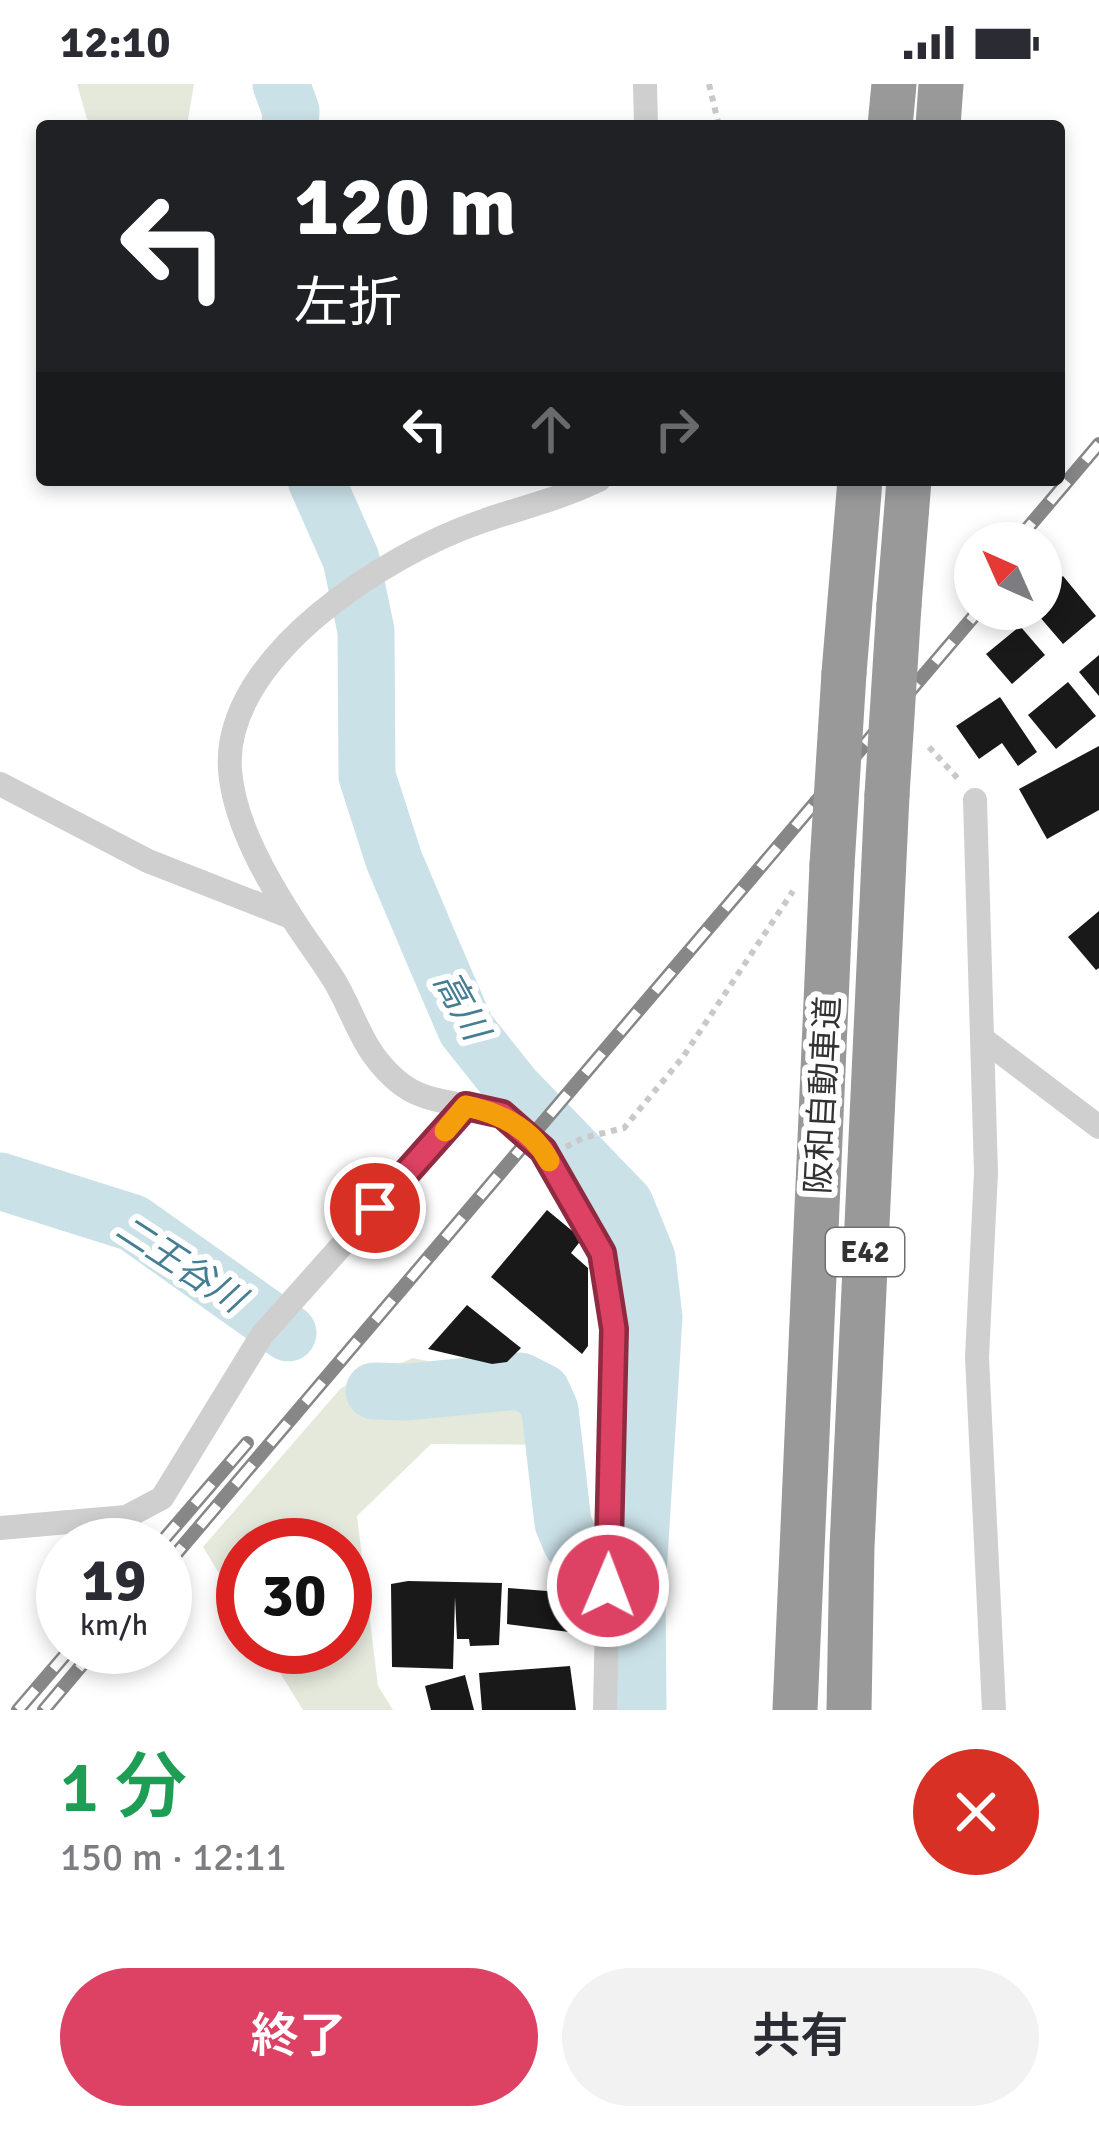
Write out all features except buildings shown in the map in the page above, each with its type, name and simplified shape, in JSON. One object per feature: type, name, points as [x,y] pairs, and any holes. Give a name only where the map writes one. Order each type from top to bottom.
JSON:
[{"type":"highway","points":[[891,120],[894,84]]},
{"type":"highway","points":[[938,120],[941,84]]},
{"type":"highway","name":"阪和自動車道","points":[[795,1710],[813,877],[844,673],[860,486]]},
{"type":"highway","name":"阪和自動車道","points":[[848,1710],[851,1547],[887,795],[909,486]]},
{"type":"street","points":[[645,84],[646,120]]},
{"type":"street","points":[[586,486],[553,502],[478,522],[410,554],[336,598],[261,673],[232,731],[230,770],[238,812],[278,896],[335,983],[364,1045],[398,1082],[432,1100],[502,1114],[543,1150],[602,1253],[614,1329],[605,1710]]},
{"type":"street","points":[[0,784],[148,861],[291,916]]},
{"type":"street","points":[[973,796],[986,1172],[977,1357],[994,1710]]},
{"type":"street","points":[[983,1039],[1099,1127]]},
{"type":"street","points":[[0,1528],[126,1516],[162,1498],[262,1335],[466,1106]]},
{"type":"path","points":[[709,84],[718,120]]},
{"type":"path","points":[[917,735],[973,796]]},
{"type":"path","points":[[548,1156],[583,1138],[623,1128],[683,1057],[813,877]]},
{"type":"shaded area","points":[[77,84],[194,84],[188,120],[87,119]]},
{"type":"shaded area","points":[[413,1358],[556,1389],[564,1445],[431,1444],[357,1518],[228,1518],[341,1388]]},
{"type":"shaded area","points":[[216,1532],[216,1568],[203,1547]]},
{"type":"shaded area","points":[[372,1637],[378,1686],[393,1710],[303,1710],[281,1674],[372,1674]]},
{"type":"waterway","name":"高川","points":[[281,84],[290,120]]},
{"type":"waterway","name":"高川","points":[[319,486],[351,559],[366,631],[367,776],[394,860],[432,950],[466,1029],[513,1088],[625,1204],[647,1258],[654,1317],[637,1590],[638,1710]]},
{"type":"waterway","name":"二王谷川","points":[[0,1181],[133,1223],[288,1333]]},
{"type":"waterway","name":"二王谷川","points":[[374,1391],[520,1381],[542,1392],[550,1410],[563,1523],[571,1542],[637,1590]]},
{"type":"railway","points":[[1065,484],[1099,444]]},
{"type":"railway","points":[[1033,522],[1063,486]]},
{"type":"railway","points":[[192,1535],[962,630]]},
{"type":"railway","points":[[182,1518],[247,1443]]},
{"type":"railway","points":[[18,1710],[49,1674]]},
{"type":"railway","points":[[44,1710],[74,1674]]},
{"type":"slow traffic","points":[[445,1131],[466,1106],[502,1114],[549,1161]]},
{"type":"route","points":[[375,1208],[466,1106],[502,1114],[543,1150],[578,1206],[602,1253],[614,1329],[608,1586]]}]
